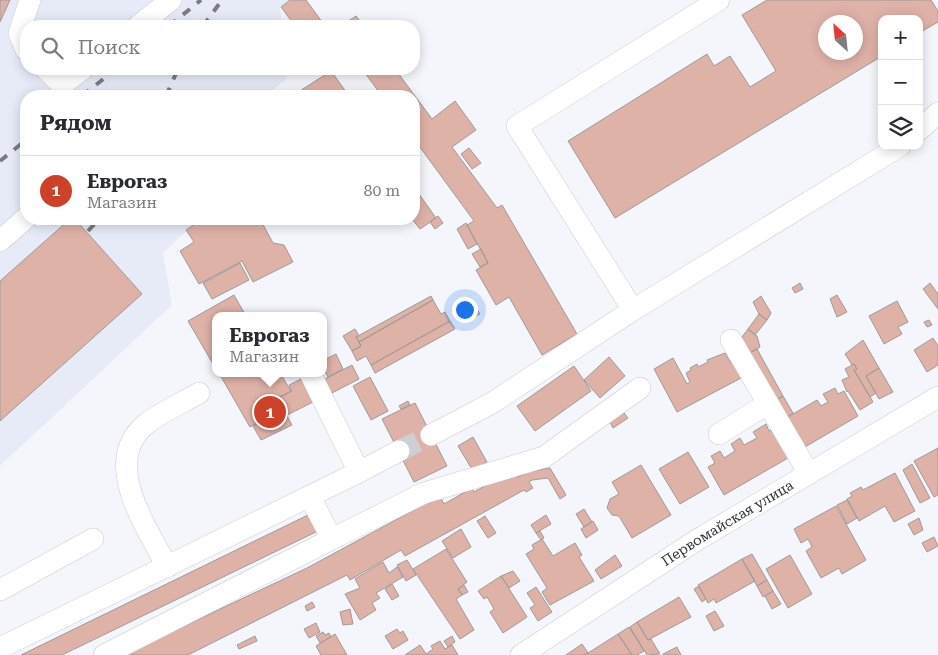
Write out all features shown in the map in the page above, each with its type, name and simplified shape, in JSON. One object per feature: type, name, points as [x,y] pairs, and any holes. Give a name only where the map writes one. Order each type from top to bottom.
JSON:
[{"type":"street","points":[[23,20],[30,0]]},
{"type":"street","points":[[146,20],[172,0]]},
{"type":"street","points":[[633,310],[517,126],[719,0]]},
{"type":"street","points":[[51,75],[62,90],[77,75]]},
{"type":"street","points":[[923,126],[938,113]]},
{"type":"street","points":[[431,435],[492,403],[633,310],[893,150]]},
{"type":"street","points":[[0,241],[20,223]]},
{"type":"street","points":[[730,340],[808,472]]},
{"type":"street","points":[[312,377],[359,472]]},
{"type":"street","points":[[104,655],[424,493],[544,456],[640,388]]},
{"type":"street","points":[[167,567],[132,498],[125,468],[130,443],[146,424],[199,393]]},
{"type":"street","name":"Первомайская улица","points":[[521,655],[697,540],[808,472],[938,397]]},
{"type":"street","points":[[719,434],[767,404]]},
{"type":"street","points":[[0,648],[310,497],[399,451]]},
{"type":"street","points":[[310,497],[332,539]]},
{"type":"street","points":[[0,590],[93,539]]},
{"type":"shaded area","points":[[0,0],[289,0],[280,7],[281,20],[20,20],[20,75],[287,75],[287,79],[273,90],[20,90],[20,225],[193,225],[163,253],[172,305],[0,466]]},
{"type":"building","points":[[0,0],[10,0],[0,22]]},
{"type":"building","points":[[290,0],[306,0],[321,20],[291,20],[281,7]]},
{"type":"building","points":[[767,0],[931,0],[938,11],[938,22],[923,31],[923,15],[878,15],[878,58],[615,218],[568,141],[707,54],[714,66],[730,56],[750,87],[776,71],[742,15]]},
{"type":"building","points":[[356,16],[359,20],[350,20]]},
{"type":"building","points":[[325,75],[334,75],[345,90],[301,90]]},
{"type":"building","points":[[366,75],[399,75],[411,90],[378,90]]},
{"type":"building","points":[[455,101],[476,130],[452,147],[497,208],[502,205],[577,334],[542,355],[509,297],[496,305],[476,270],[488,263],[467,225],[474,221],[420,147],[420,103],[432,119]]},
{"type":"building","points":[[469,148],[481,163],[472,169],[461,154]]},
{"type":"building","points":[[420,195],[436,218],[420,229],[417,225],[420,225]]},
{"type":"building","points":[[438,216],[443,223],[435,229],[430,222]]},
{"type":"building","points":[[466,223],[477,244],[468,249],[457,229]]},
{"type":"building","points":[[63,225],[80,225],[142,294],[0,421],[0,281]]},
{"type":"building","points":[[193,225],[263,225],[273,243],[284,245],[293,262],[253,282],[242,261],[199,284],[180,251],[194,242],[186,230]]},
{"type":"building","points":[[481,249],[488,263],[480,267],[472,254]]},
{"type":"building","points":[[240,263],[249,280],[212,299],[203,283]]},
{"type":"building","points":[[800,283],[803,289],[795,293],[792,288]]},
{"type":"building","points":[[930,283],[938,294],[938,309],[923,289]]},
{"type":"building","points":[[234,295],[244,312],[212,312],[212,362],[188,321]]},
{"type":"building","points":[[837,295],[847,312],[837,317],[830,299]]},
{"type":"building","points":[[431,296],[433,300],[359,342],[356,337]]},
{"type":"building","points":[[761,296],[771,313],[767,320],[759,314],[753,302]]},
{"type":"building","points":[[433,300],[441,314],[445,312],[450,321],[371,365],[366,356],[357,361],[352,351],[361,346],[359,342]]},
{"type":"building","points":[[897,301],[908,322],[898,327],[902,334],[884,344],[869,316]]},
{"type":"building","points":[[475,306],[480,314],[472,318],[468,311]]},
{"type":"building","points":[[759,314],[767,320],[755,335],[748,329]]},
{"type":"building","points":[[929,320],[932,325],[927,327],[924,322]]},
{"type":"building","points":[[450,321],[455,329],[375,373],[371,365]]},
{"type":"building","points":[[355,329],[359,336],[356,337],[361,346],[352,351],[343,336]]},
{"type":"building","points":[[748,329],[757,336],[760,347],[744,356],[742,337]]},
{"type":"building","points":[[933,338],[938,346],[938,365],[927,372],[914,350]]},
{"type":"building","points":[[863,340],[879,368],[866,376],[876,393],[870,397],[854,370],[857,369],[845,354]]},
{"type":"building","points":[[757,349],[783,396],[771,403],[744,356]]},
{"type":"building","points":[[725,353],[730,362],[735,359],[741,378],[677,412],[654,369],[673,358],[687,384],[690,382],[686,373],[691,370],[690,368],[697,364],[698,367],[708,362],[707,360]]},
{"type":"building","points":[[336,354],[343,369],[328,377],[327,358]]},
{"type":"building","points":[[609,357],[625,376],[600,398],[584,380]]},
{"type":"building","points":[[854,364],[857,369],[854,370],[873,402],[860,410],[847,392],[842,380],[849,377],[845,369]]},
{"type":"building","points":[[352,365],[359,379],[328,395],[321,381]]},
{"type":"building","points":[[574,366],[591,391],[535,431],[517,406]]},
{"type":"building","points":[[879,368],[893,392],[879,399],[866,376]]},
{"type":"building","points":[[221,377],[282,377],[291,391],[278,398],[283,408],[250,427]]},
{"type":"building","points":[[370,377],[388,411],[371,420],[353,386]]},
{"type":"building","points":[[301,379],[313,402],[287,415],[278,398],[292,391],[289,385]]},
{"type":"building","points":[[835,388],[838,394],[844,391],[858,416],[798,451],[781,421],[817,400],[821,406],[828,402],[823,394]]},
{"type":"building","points":[[783,396],[793,413],[781,421],[771,403]]},
{"type":"building","points":[[408,401],[410,405],[401,409],[399,406]]},
{"type":"building","points":[[415,403],[447,466],[414,482],[382,419]]},
{"type":"building","points":[[283,409],[292,425],[261,440],[253,426]]},
{"type":"building","points":[[624,413],[628,418],[613,428],[610,422]]},
{"type":"building","points":[[766,424],[769,431],[772,430],[788,458],[724,495],[708,467],[715,463],[711,456],[720,451],[724,458],[735,451],[731,444],[740,438],[744,445],[757,438],[753,432]]},
{"type":"building","points":[[473,437],[487,462],[473,471],[458,446]]},
{"type":"building","points":[[938,448],[938,495],[934,497],[914,461]]},
{"type":"building","points":[[688,452],[709,487],[680,504],[659,469]]},
{"type":"building","points":[[912,464],[930,498],[920,503],[903,470]]},
{"type":"building","points":[[641,465],[671,515],[632,538],[619,516],[612,515],[607,508],[610,499],[619,494],[612,482]]},
{"type":"building","points":[[550,468],[566,495],[560,499],[548,478],[532,480],[529,482],[533,488],[526,492],[524,490],[405,556],[401,550],[350,580],[347,575],[188,655],[123,655],[307,568],[440,496],[444,504],[472,488],[474,492],[501,477],[515,472],[518,477],[528,472]]},
{"type":"building","points":[[895,473],[915,511],[894,522],[885,506],[859,521],[847,499],[852,496],[850,493],[861,487],[863,490]]},
{"type":"building","points":[[847,500],[857,518],[847,524],[837,505]]},
{"type":"building","points":[[836,506],[866,560],[842,574],[839,568],[821,578],[806,551],[812,547],[808,539],[801,543],[794,529]]},
{"type":"building","points":[[584,509],[592,522],[584,527],[576,514]]},
{"type":"building","points":[[310,514],[318,531],[62,655],[21,655]]},
{"type":"building","points":[[546,515],[551,524],[536,533],[531,525]]},
{"type":"building","points":[[485,516],[496,533],[488,538],[477,521]]},
{"type":"building","points":[[919,518],[923,530],[914,535],[908,524]]},
{"type":"building","points":[[593,521],[598,530],[586,538],[581,529]]},
{"type":"building","points":[[461,529],[471,547],[453,558],[442,541]]},
{"type":"building","points":[[540,531],[544,538],[541,540],[536,533]]},
{"type":"building","points":[[934,537],[938,546],[927,552],[922,543]]},
{"type":"building","points":[[542,539],[553,556],[575,543],[582,555],[579,557],[594,581],[550,605],[542,592],[547,588],[526,554],[534,549],[532,545]]},
{"type":"building","points":[[446,549],[467,582],[458,589],[462,595],[456,599],[474,630],[460,639],[413,569]]},
{"type":"building","points":[[752,554],[767,580],[757,586],[742,559]]},
{"type":"building","points":[[615,555],[622,566],[601,579],[595,570]]},
{"type":"building","points":[[790,555],[812,594],[788,608],[766,569]]},
{"type":"building","points":[[742,559],[755,581],[716,603],[714,599],[708,603],[698,585]]},
{"type":"building","points":[[407,560],[416,575],[406,581],[397,565]]},
{"type":"building","points":[[383,562],[389,573],[397,567],[403,577],[376,593],[380,598],[372,603],[376,610],[360,620],[345,594],[360,588],[355,579]]},
{"type":"building","points":[[513,571],[520,581],[509,588],[501,576]]},
{"type":"building","points":[[501,576],[527,617],[503,633],[490,612],[494,609],[487,597],[484,599],[478,591]]},
{"type":"building","points":[[767,580],[773,591],[763,597],[757,586]]},
{"type":"building","points":[[392,584],[399,596],[392,600],[385,589]]},
{"type":"building","points":[[464,585],[468,592],[462,595],[458,589]]},
{"type":"building","points":[[699,586],[706,599],[702,602],[694,589]]},
{"type":"building","points":[[536,587],[552,612],[538,621],[530,608],[535,605],[527,593]]},
{"type":"building","points":[[773,591],[781,604],[772,609],[765,596]]},
{"type":"building","points":[[679,597],[691,617],[648,640],[637,622]]},
{"type":"building","points":[[312,602],[315,607],[307,611],[305,606]]},
{"type":"building","points":[[350,609],[353,624],[343,625],[340,612]]},
{"type":"building","points":[[715,611],[724,626],[714,631],[706,616]]},
{"type":"building","points":[[637,622],[648,640],[651,639],[660,654],[647,655],[630,627]]},
{"type":"building","points":[[316,623],[320,632],[309,638],[304,629]]},
{"type":"building","points":[[629,627],[644,651],[637,655],[632,655],[618,634]]},
{"type":"building","points":[[397,629],[400,633],[403,631],[408,640],[393,649],[385,636]]},
{"type":"building","points":[[323,632],[325,635],[329,633],[331,637],[320,643],[316,636]]},
{"type":"building","points":[[335,634],[347,655],[321,655],[316,646]]},
{"type":"building","points":[[618,634],[632,655],[585,655],[588,653]]},
{"type":"building","points":[[255,636],[257,641],[239,649],[237,645]]},
{"type":"building","points":[[452,636],[455,642],[448,647],[444,641]]},
{"type":"building","points":[[440,641],[445,649],[452,645],[458,655],[405,655],[420,645],[426,654],[433,649],[431,646]]},
{"type":"building","points":[[582,644],[588,653],[585,655],[566,655]]},
{"type":"building","points":[[677,647],[681,655],[663,655],[663,654]]},
{"type":"tunnel","points":[[399,451],[431,435]]},
{"type":"railway","points":[[176,20],[201,0]]},
{"type":"railway","points":[[207,20],[222,0]]},
{"type":"railway","points":[[90,90],[108,75]]},
{"type":"railway","points":[[169,90],[175,75]]},
{"type":"railway","points":[[0,161],[20,145]]},
{"type":"railway","points":[[88,231],[94,225]]},
{"type":"place","name":"Еврогаз","points":[[270,412]]}]
